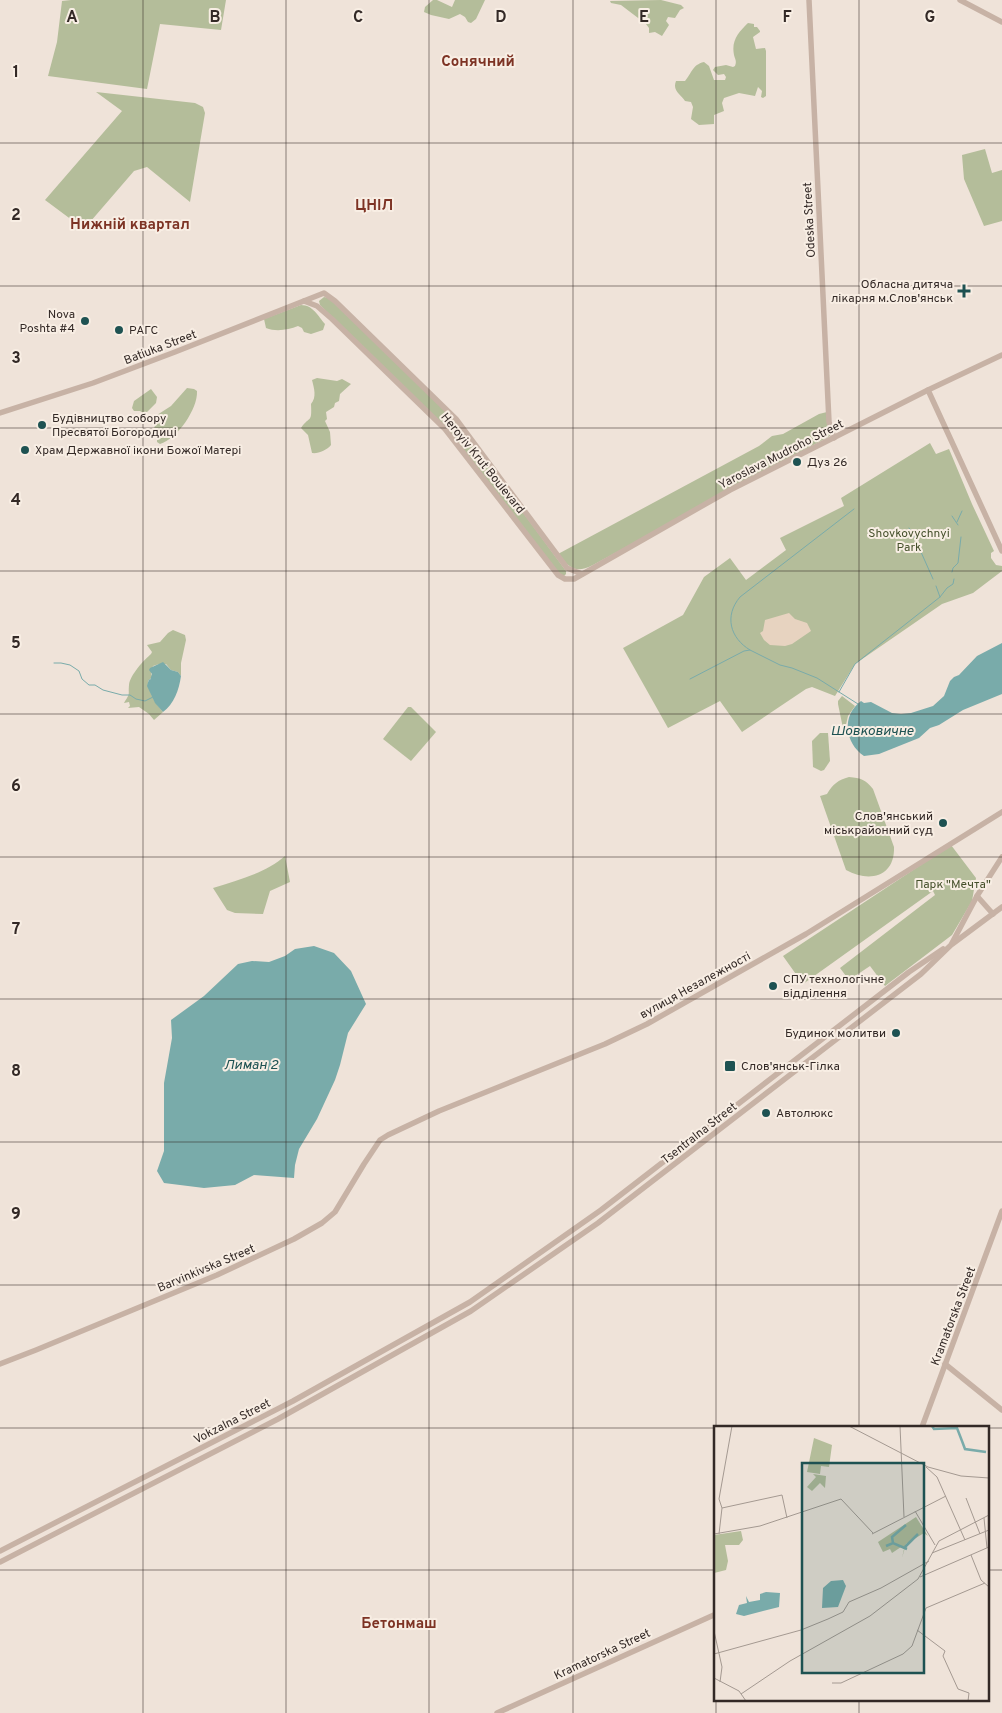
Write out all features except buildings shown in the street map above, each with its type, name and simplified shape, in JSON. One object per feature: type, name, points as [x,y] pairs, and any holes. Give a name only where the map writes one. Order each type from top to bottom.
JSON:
[{"type":"street","name":"Odeska Street","points":[[809,0],[829,422],[834,438]]},
{"type":"street","points":[[960,0],[1002,22]]},
{"type":"street","name":"Batiuka Street","points":[[0,414],[93,383],[324,293]]},
{"type":"street","name":"Heroyiv Krut Boulevard","points":[[324,293],[330,296],[456,419],[567,568],[582,574]]},
{"type":"street","name":"Heroyiv Krut Boulevard","points":[[304,302],[317,306],[332,319],[445,429],[558,576],[565,579],[574,579]]},
{"type":"street","name":"Yaroslava Mudroho Street","points":[[574,579],[730,490],[928,390],[1002,356]]},
{"type":"street","points":[[928,390],[1002,551]]},
{"type":"street","name":"вулиця Незалежності","points":[[380,1140],[439,1111],[604,1044],[647,1024],[806,934],[1002,812]]},
{"type":"street","points":[[951,945],[977,896],[1002,857]]},
{"type":"street","points":[[977,896],[993,914]]},
{"type":"street","name":"Tsentralna Street","points":[[470,1302],[601,1210],[910,972],[1002,908]]},
{"type":"street","name":"Tsentralna Street","points":[[448,1324],[523,1277],[598,1223],[921,974],[951,945]]},
{"type":"street","name":"Barvinkivska Street","points":[[0,1364],[217,1276],[283,1245],[315,1227],[335,1212],[380,1140]]},
{"type":"street","name":"Kramatorska Street","points":[[922,1426],[1002,1211]]},
{"type":"street","name":"Vokzalna Street","points":[[0,1552],[285,1405],[470,1302]]},
{"type":"street","name":"Vokzalna Street","points":[[0,1562],[278,1420],[448,1324]]},
{"type":"street","points":[[945,1364],[1002,1410]]},
{"type":"street","name":"Kramatorska Street","points":[[497,1713],[714,1615]]},
{"type":"green space","points":[[226,0],[221,30],[160,24],[147,89],[48,76],[57,42],[62,1]]},
{"type":"green space","points":[[433,0],[452,7],[455,0],[485,0],[476,19],[471,23],[460,14],[449,19],[424,12],[425,7]]},
{"type":"green space","points":[[661,0],[681,5],[684,8],[680,10],[675,18],[668,17],[666,21],[669,25],[662,36],[655,32],[649,33],[649,28],[646,24],[621,5],[611,3],[610,1]]},
{"type":"green space","points":[[748,23],[754,24],[754,27],[757,27],[760,31],[753,37],[756,49],[765,48],[766,51],[766,96],[761,97],[762,91],[758,87],[755,96],[739,93],[724,98],[722,103],[724,111],[714,115],[714,124],[699,125],[691,119],[693,107],[691,102],[685,101],[678,92],[675,87],[676,81],[685,81],[695,67],[704,62],[709,66],[714,80],[725,80],[724,74],[718,75],[713,70],[715,67],[726,65],[735,66],[736,61],[733,50],[735,41]]},
{"type":"green space","points":[[96,92],[195,103],[203,107],[205,113],[190,202],[147,167],[134,171],[84,229],[45,200],[122,111]]},
{"type":"green space","points":[[985,149],[992,173],[1002,170],[1002,221],[984,226],[964,179],[962,155]]},
{"type":"green space","points":[[324,297],[329,298],[455,420],[566,571],[564,576],[561,576],[446,428],[320,305],[319,301]]},
{"type":"green space","points":[[301,305],[309,307],[317,314],[325,324],[323,330],[311,334],[304,332],[298,326],[282,330],[266,328],[264,319]]},
{"type":"green space","points":[[317,378],[337,381],[342,379],[351,384],[340,394],[339,401],[335,403],[334,407],[326,412],[327,419],[325,421],[330,432],[331,445],[322,451],[312,453],[308,435],[301,428],[311,417],[311,404],[314,395],[312,380]]},
{"type":"green space","points":[[187,388],[197,391],[194,406],[179,430],[167,441],[160,444],[157,442],[157,436],[153,434],[157,415],[171,406]]},
{"type":"green space","points":[[151,389],[157,397],[156,403],[145,414],[140,411],[134,411],[132,408],[134,401]]},
{"type":"green space","points":[[827,412],[830,423],[830,436],[593,565],[582,569],[573,568],[558,554],[759,446],[772,436],[783,434],[819,414]]},
{"type":"green space","name":"Shovkovychnyi Park","points":[[930,443],[936,454],[949,449],[994,551],[991,553],[991,558],[996,565],[1002,566],[1002,571],[973,593],[942,604],[855,664],[835,696],[812,687],[806,689],[742,732],[720,701],[668,728],[623,648],[683,615],[704,577],[730,558],[746,580],[786,550],[780,538],[844,506],[841,498]]},
{"type":"green space","points":[[173,630],[185,635],[186,640],[181,663],[181,676],[178,672],[171,670],[166,664],[153,666],[152,677],[148,681],[153,698],[163,712],[154,720],[139,707],[128,708],[130,706],[129,702],[124,703],[132,677],[152,652],[147,645],[160,642]]},
{"type":"green space","points":[[842,696],[855,706],[848,716],[844,733],[838,704]]},
{"type":"green space","points":[[408,707],[411,707],[436,732],[411,761],[383,739]]},
{"type":"green space","points":[[820,733],[828,733],[830,761],[824,770],[821,771],[813,767],[812,741]]},
{"type":"green space","points":[[849,777],[863,780],[873,789],[894,847],[890,865],[879,875],[863,876],[846,870],[820,796],[827,794],[839,781]]},
{"type":"green space","name":"Парк \"Мечта\"","points":[[951,845],[976,878],[972,901],[952,935],[885,986],[870,966],[849,980],[840,968],[935,895],[933,891],[803,984],[783,956]]},
{"type":"green space","points":[[285,856],[290,882],[270,891],[263,914],[235,913],[227,910],[213,888],[242,879],[269,867]]},
{"type":"shaded area","points":[[789,613],[795,619],[807,623],[811,631],[792,644],[785,646],[770,645],[760,633],[763,631],[765,620]]},
{"type":"water","name":"Шовковичне","points":[[1002,643],[1002,694],[963,710],[939,725],[930,728],[919,738],[879,754],[864,756],[853,744],[849,737],[848,722],[850,714],[861,701],[864,703],[871,702],[892,713],[901,714],[933,706],[944,696],[950,681],[959,675],[977,656]]},
{"type":"water","points":[[163,662],[181,676],[175,696],[163,712],[155,703],[147,686],[152,674],[149,670],[150,668]]},
{"type":"water","name":"Лиман 2","points":[[314,946],[334,953],[351,971],[366,1004],[348,1033],[335,1080],[317,1119],[299,1149],[294,1178],[254,1175],[235,1185],[204,1188],[164,1183],[157,1171],[164,1151],[164,1083],[172,1038],[171,1020],[204,996],[238,964],[252,961],[269,962],[285,956],[295,949]]},
{"type":"waterway","points":[[750,650],[738,639],[732,626],[732,612],[740,597],[854,509]]},
{"type":"waterway","points":[[957,522],[962,511]]},
{"type":"waterway","points":[[952,516],[958,525]]},
{"type":"waterway","points":[[913,534],[933,579]]},
{"type":"waterway","points":[[952,572],[958,563],[961,537]]},
{"type":"waterway","points":[[839,692],[855,664],[940,597],[953,584],[954,579]]},
{"type":"waterway","points":[[936,586],[940,597]]},
{"type":"waterway","points":[[690,679],[744,651],[750,650],[780,665],[817,678],[858,704]]},
{"type":"waterway","points":[[54,663],[70,665],[79,671],[82,679],[89,685],[95,685],[103,690],[130,695],[145,701],[153,697]]},
{"type":"place","name":"Обласна дитяча лікарня м.Слов'янськ","points":[[964,291]]},
{"type":"place","name":"Nova Poshta #4","points":[[85,321]]},
{"type":"place","name":"РАГС","points":[[119,330]]},
{"type":"place","name":"Будівництво собору Пресвятої Богородиці","points":[[42,425]]},
{"type":"place","name":"Храм Державної ікони Божої Матері","points":[[25,450]]},
{"type":"place","name":"Дуз 26","points":[[797,462]]},
{"type":"place","name":"Слов'янський міськрайонний суд","points":[[943,823]]},
{"type":"place","name":"СПУ технологічне відділення","points":[[773,986]]},
{"type":"place","name":"Будинок молитви","points":[[896,1033]]},
{"type":"place","name":"Слов'янськ-Гілка","points":[[730,1066]]},
{"type":"place","name":"Автолюкс","points":[[766,1113]]},
{"type":"district","name":"Сонячний","points":[[478,61]]},
{"type":"district","name":"ЦНІЛ","points":[[374,205]]},
{"type":"district","name":"Нижній квартал","points":[[130,224]]},
{"type":"district","name":"Бетонмаш","points":[[399,1623]]}]
